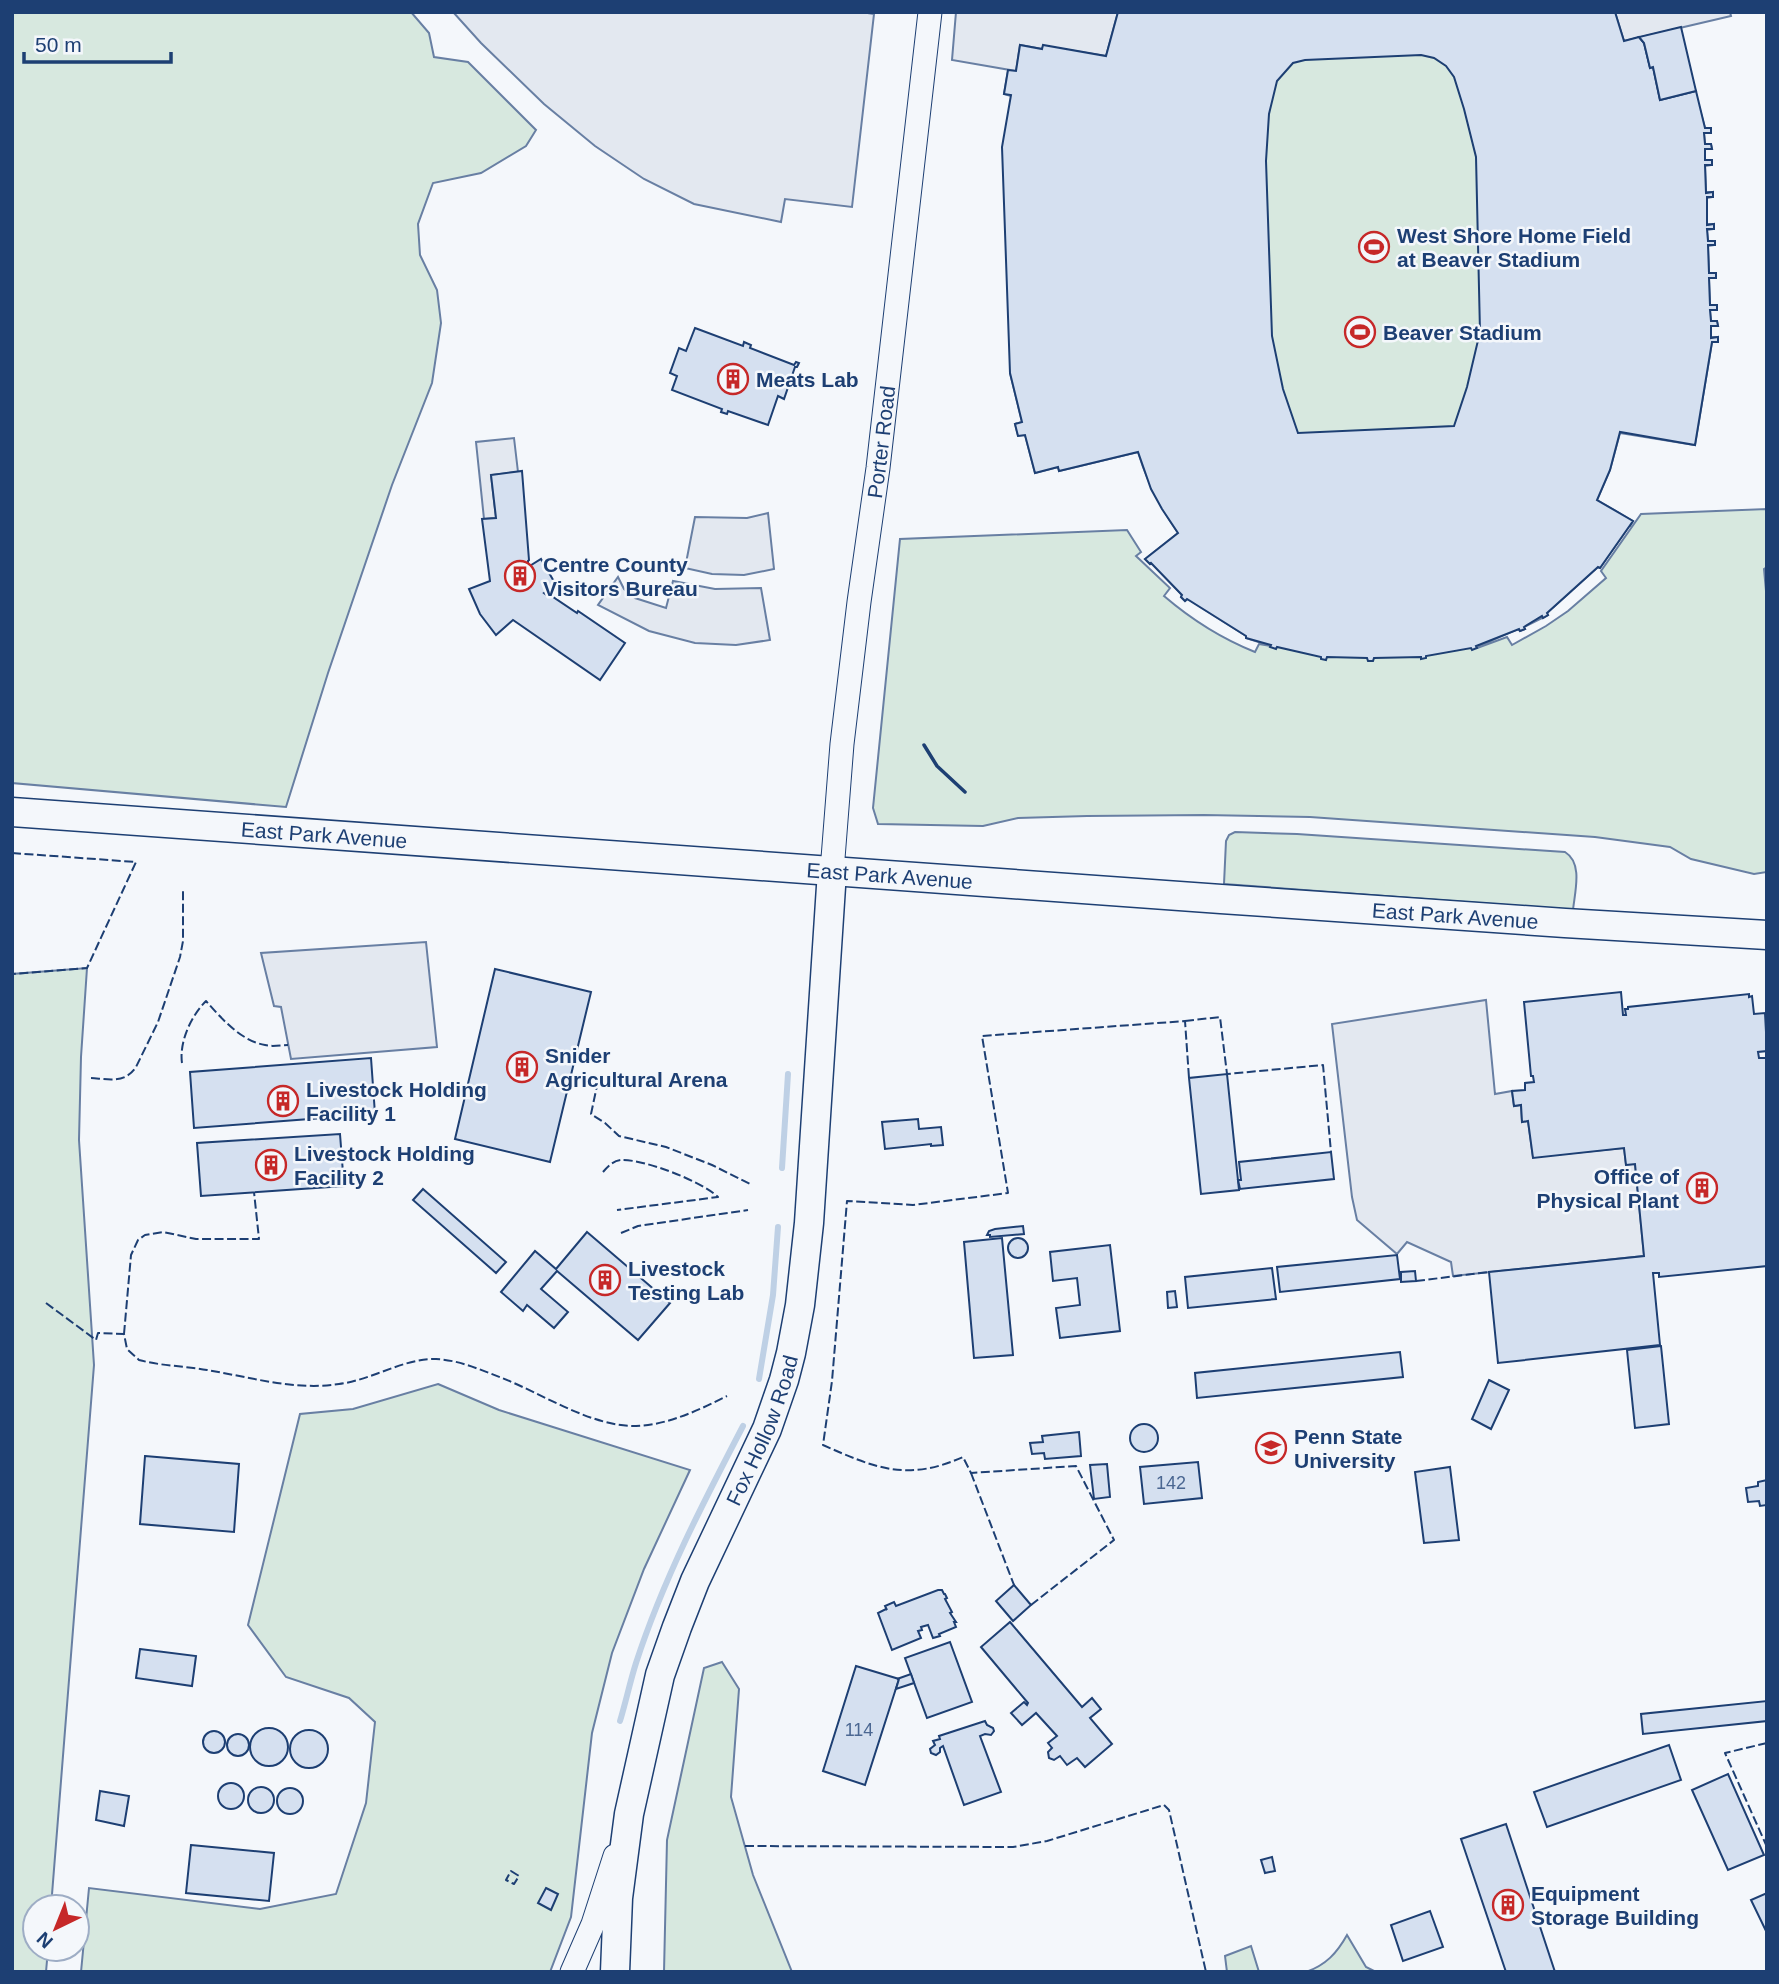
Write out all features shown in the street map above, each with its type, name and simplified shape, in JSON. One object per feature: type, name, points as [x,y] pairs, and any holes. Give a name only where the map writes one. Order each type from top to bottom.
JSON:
[{"type":"main road","name":"East Park Avenue","points":[[12,812],[1551,922],[1767,935]]},
{"type":"main road","name":"Fox Hollow Road","points":[[615,1972],[618,1898],[629,1814],[660,1675],[695,1581],[767,1429],[791,1353],[800,1305],[809,1223],[832,871]]},
{"type":"street","name":"Porter Road","points":[[832,871],[842,744],[878,468],[930,12]]},
{"type":"street","points":[[572,1972],[593,1924],[629,1814]]},
{"type":"shaded area","points":[[12,12],[411,12],[429,33],[434,57],[468,62],[536,130],[526,146],[481,173],[433,183],[418,224],[420,255],[437,290],[441,323],[432,383],[392,485],[286,807],[12,783]]},
{"type":"shaded area","points":[[453,12],[874,14],[852,207],[785,199],[781,222],[694,204],[644,179],[595,146],[544,104]]},
{"type":"shaded area","points":[[956,12],[1118,12],[1106,56],[1020,45],[1016,71],[952,60]]},
{"type":"shaded area","name":"Beaver Stadium","points":[[1118,12],[1615,12],[1624,40],[1639,37],[1699,106],[1705,128],[1711,128],[1711,133],[1704,133],[1705,144],[1711,144],[1712,149],[1705,149],[1705,160],[1712,160],[1712,165],[1705,166],[1706,192],[1713,192],[1713,197],[1707,198],[1707,224],[1714,224],[1714,229],[1707,230],[1708,241],[1715,241],[1715,245],[1708,246],[1709,273],[1716,273],[1716,278],[1709,278],[1710,305],[1717,305],[1717,310],[1710,310],[1711,321],[1717,321],[1718,326],[1711,326],[1711,337],[1718,337],[1718,342],[1712,342],[1695,445],[1620,433],[1610,470],[1597,500],[1633,521],[1630,526],[1600,568],[1547,613],[1548,615],[1524,627],[1525,629],[1518,629],[1476,647],[1507,637],[1512,645],[1568,611],[1606,578],[1601,571],[1641,514],[1767,509],[1767,567],[1764,569],[1767,602],[1767,872],[1754,874],[1691,859],[1670,847],[1595,837],[1310,817],[1087,816],[1018,818],[983,826],[878,824],[873,808],[900,539],[1127,530],[1141,552],[1136,556],[1170,588],[1164,596],[1175,605],[1207,628],[1242,647],[1255,652],[1259,644],[1271,646],[1246,638],[1188,599],[1185,601],[1152,563],[1145,559],[1178,533],[1155,494],[1138,452],[1059,471],[1058,467],[1035,473],[1025,435],[1018,436],[1015,424],[1022,422],[1010,373],[1011,96],[1004,94],[1008,70],[1016,71],[1020,45],[1043,45],[1106,55]]},
{"type":"shaded area","points":[[1615,12],[1730,12],[1731,16],[1624,41]]},
{"type":"shaded area","points":[[514,438],[518,472],[491,475],[496,518],[484,519],[476,442]]},
{"type":"shaded area","points":[[768,513],[774,569],[744,575],[712,574],[685,568],[695,517],[747,518]]},
{"type":"shaded area","points":[[618,577],[624,589],[635,598],[666,608],[673,581],[715,589],[761,588],[770,640],[736,645],[695,643],[649,631],[598,605]]},
{"type":"shaded area","points":[[1235,832],[1565,852],[1571,857],[1576,870],[1573,910],[1224,884],[1226,841],[1229,835]]},
{"type":"shaded area","points":[[426,942],[437,1047],[291,1059],[281,1007],[274,1006],[261,953]]},
{"type":"shaded area","points":[[87,968],[79,1140],[94,1365],[52,1893],[21,1893],[21,1963],[47,1963],[46,1972],[12,1972],[12,974]]},
{"type":"shaded area","points":[[1486,1000],[1495,1094],[1512,1091],[1514,1106],[1521,1105],[1522,1122],[1528,1121],[1533,1157],[1624,1148],[1626,1165],[1635,1164],[1644,1256],[1453,1276],[1451,1262],[1407,1242],[1397,1254],[1357,1220],[1332,1024]]},
{"type":"shaded area","points":[[438,1384],[499,1410],[690,1470],[644,1569],[612,1653],[592,1733],[571,1917],[550,1972],[81,1972],[82,1963],[91,1963],[89,1888],[260,1909],[336,1894],[366,1803],[375,1722],[349,1698],[286,1677],[248,1625],[300,1414],[353,1409]]},
{"type":"shaded area","points":[[722,1662],[739,1689],[731,1797],[753,1875],[792,1972],[664,1972],[667,1840],[704,1668]]},
{"type":"shaded area","points":[[1347,1935],[1366,1967],[1376,1972],[1306,1972],[1330,1958]]},
{"type":"shaded area","points":[[1251,1946],[1259,1972],[1227,1972],[1225,1956]]},
{"type":"building","name":"Beaver Stadium","points":[[1118,12],[1615,12],[1624,41],[1639,37],[1644,43],[1650,68],[1653,67],[1660,100],[1696,91],[1705,128],[1711,128],[1711,133],[1704,133],[1705,144],[1711,144],[1712,149],[1705,149],[1705,160],[1712,160],[1712,165],[1705,165],[1706,193],[1713,192],[1713,197],[1707,197],[1707,225],[1714,224],[1714,229],[1707,229],[1708,241],[1715,241],[1715,245],[1708,245],[1709,273],[1716,273],[1716,278],[1709,278],[1710,305],[1717,305],[1717,310],[1710,310],[1711,321],[1717,321],[1718,326],[1711,326],[1711,338],[1718,337],[1718,342],[1712,342],[1695,445],[1620,432],[1610,470],[1597,500],[1633,521],[1600,568],[1547,613],[1548,615],[1543,618],[1542,616],[1524,627],[1525,629],[1476,646],[1477,648],[1472,650],[1471,648],[1421,659],[1374,658],[1373,661],[1368,661],[1367,658],[1327,657],[1326,660],[1277,647],[1276,649],[1246,638],[1187,599],[1185,601],[1145,559],[1178,533],[1151,489],[1138,452],[1059,471],[1058,467],[1035,473],[1025,435],[1018,436],[1015,424],[1022,422],[1010,373],[1002,147],[1011,95],[1004,94],[1008,70],[1016,71],[1020,45],[1042,49],[1043,45],[1106,56]],"holes":[[[1421,55],[1434,58],[1446,66],[1454,77],[1476,157],[1480,332],[1467,387],[1454,426],[1298,433],[1283,389],[1272,336],[1266,161],[1269,114],[1277,81],[1293,63],[1305,60]]]},
{"type":"building","points":[[1681,27],[1696,91],[1660,100],[1653,67],[1650,68],[1644,43],[1639,37]]},
{"type":"building","name":"Meats Lab","points":[[695,328],[743,346],[744,342],[751,345],[750,348],[794,365],[799,363],[795,367],[784,399],[778,396],[768,425],[728,411],[727,414],[721,412],[722,409],[672,390],[677,376],[670,373],[679,348],[686,351]]},
{"type":"building","name":"Centre County Visitors Bureau","points":[[522,471],[528,567],[541,559],[556,585],[544,593],[577,613],[578,611],[625,643],[600,680],[513,620],[496,635],[480,614],[469,589],[490,581],[482,519],[496,518],[491,475]]},
{"type":"building","name":"Snider Agricultural Arena","points":[[495,969],[591,992],[550,1162],[455,1139]]},
{"type":"building","name":"Office of Physical Plant","points":[[1621,992],[1623,1015],[1626,1015],[1625,1009],[1628,1007],[1749,994],[1749,997],[1752,996],[1754,1014],[1765,1013],[1767,1051],[1758,1052],[1759,1058],[1767,1058],[1767,1266],[1659,1277],[1659,1273],[1653,1273],[1660,1345],[1498,1363],[1489,1272],[1644,1256],[1635,1164],[1626,1165],[1624,1148],[1533,1158],[1528,1121],[1522,1122],[1521,1105],[1514,1106],[1512,1091],[1525,1090],[1525,1083],[1534,1082],[1531,1076],[1524,1002]]},
{"type":"building","name":"Livestock Holding Facility 1","points":[[371,1058],[375,1114],[194,1128],[190,1072]]},
{"type":"building","points":[[1227,1074],[1239,1190],[1201,1194],[1189,1078]]},
{"type":"building","points":[[918,1119],[919,1129],[941,1127],[943,1145],[885,1149],[882,1122]]},
{"type":"building","name":"Livestock Holding Facility 2","points":[[340,1134],[344,1186],[201,1196],[197,1143]]},
{"type":"building","points":[[1331,1152],[1334,1179],[1240,1189],[1239,1162]]},
{"type":"building","points":[[423,1189],[506,1262],[496,1273],[413,1200]]},
{"type":"building","points":[[1023,1226],[1024,1234],[987,1235],[995,1229]]},
{"type":"building","name":"Livestock Testing Lab","points":[[587,1232],[670,1303],[638,1340],[557,1271],[541,1289],[568,1312],[554,1328],[527,1305],[523,1311],[501,1292],[535,1251],[556,1269]]},
{"type":"building","points":[[1002,1238],[1013,1355],[974,1358],[964,1242]]},
{"type":"building","points":[[1014,1238],[1022,1238],[1028,1248],[1022,1258],[1014,1258],[1008,1252],[1008,1244]]},
{"type":"building","points":[[1110,1245],[1120,1331],[1060,1338],[1056,1308],[1080,1305],[1077,1278],[1053,1281],[1050,1252]]},
{"type":"building","points":[[1397,1255],[1400,1279],[1280,1292],[1277,1267]]},
{"type":"building","points":[[1272,1268],[1276,1299],[1188,1308],[1185,1277]]},
{"type":"building","points":[[1415,1271],[1416,1281],[1401,1282],[1401,1272]]},
{"type":"building","points":[[1175,1291],[1177,1307],[1168,1308],[1167,1292]]},
{"type":"building","points":[[1661,1346],[1669,1424],[1635,1428],[1627,1350]]},
{"type":"building","points":[[1400,1352],[1403,1377],[1197,1398],[1195,1373]]},
{"type":"building","points":[[1489,1380],[1509,1390],[1491,1429],[1472,1419]]},
{"type":"building","points":[[1144,1424],[1154,1428],[1158,1438],[1154,1448],[1144,1452],[1134,1448],[1130,1438],[1134,1428]]},
{"type":"building","points":[[1079,1432],[1081,1456],[1045,1459],[1044,1453],[1032,1454],[1030,1443],[1043,1442],[1042,1436]]},
{"type":"building","points":[[145,1456],[239,1464],[234,1532],[140,1524]]},
{"type":"building","points":[[1198,1462],[1202,1498],[1144,1504],[1140,1467]]},
{"type":"building","points":[[1107,1464],[1110,1497],[1094,1499],[1090,1465]]},
{"type":"building","points":[[1450,1467],[1459,1540],[1424,1543],[1415,1472]]},
{"type":"building","points":[[1767,1480],[1767,1505],[1760,1506],[1759,1501],[1748,1502],[1746,1488],[1758,1486],[1758,1482]]},
{"type":"building","points":[[1014,1585],[1031,1605],[1013,1621],[996,1601]]},
{"type":"building","points":[[942,1590],[947,1598],[945,1599],[956,1627],[933,1638],[928,1625],[921,1627],[922,1630],[918,1631],[921,1638],[892,1650],[878,1613],[887,1610],[885,1606],[894,1602],[896,1606]]},
{"type":"building","points":[[1010,1622],[1082,1707],[1092,1698],[1101,1709],[1090,1718],[1112,1744],[1085,1767],[1077,1758],[1067,1765],[1060,1756],[1054,1760],[1049,1758],[1048,1752],[1052,1748],[1048,1743],[1057,1736],[1036,1713],[1022,1725],[1011,1713],[1024,1702],[1027,1705],[1028,1703],[981,1647]]},
{"type":"building","points":[[950,1642],[972,1702],[927,1718],[905,1658]]},
{"type":"building","points":[[140,1649],[196,1656],[192,1686],[136,1678]]},
{"type":"building","points":[[856,1666],[899,1679],[865,1785],[823,1771]]},
{"type":"building","points":[[911,1674],[914,1683],[896,1689],[897,1679]]},
{"type":"building","points":[[1767,1701],[1767,1721],[1643,1734],[1641,1714]]},
{"type":"building","points":[[985,1721],[994,1731],[991,1735],[980,1736],[1001,1792],[964,1805],[943,1746],[936,1755],[931,1753],[930,1749],[935,1745],[933,1741],[940,1739],[939,1736]]},
{"type":"building","points":[[269,1728],[282,1734],[288,1747],[282,1760],[269,1766],[256,1760],[250,1747],[256,1734]]},
{"type":"building","points":[[309,1730],[322,1736],[328,1749],[322,1762],[309,1768],[296,1762],[290,1749],[296,1736]]},
{"type":"building","points":[[214,1731],[222,1734],[225,1742],[222,1750],[214,1753],[206,1750],[203,1742],[206,1734]]},
{"type":"building","points":[[238,1734],[246,1737],[249,1745],[246,1753],[238,1756],[230,1753],[227,1745],[230,1737]]},
{"type":"building","points":[[1669,1745],[1681,1780],[1547,1827],[1534,1792]]},
{"type":"building","points":[[1728,1774],[1764,1855],[1728,1870],[1692,1790]]},
{"type":"building","points":[[231,1783],[240,1787],[244,1796],[240,1805],[231,1809],[222,1805],[218,1796],[222,1787]]},
{"type":"building","points":[[261,1787],[270,1791],[274,1800],[270,1809],[261,1813],[252,1809],[248,1800],[252,1791]]},
{"type":"building","points":[[290,1788],[299,1792],[303,1801],[299,1810],[290,1814],[281,1810],[277,1801],[281,1792]]},
{"type":"building","points":[[100,1791],[129,1796],[124,1826],[96,1820]]},
{"type":"building","name":"Equipment Storage Building","points":[[1506,1824],[1555,1972],[1506,1972],[1461,1839]]},
{"type":"building","points":[[191,1845],[274,1853],[269,1901],[186,1893]]},
{"type":"building","points":[[1272,1857],[1275,1871],[1265,1873],[1261,1860]]},
{"type":"building","points":[[546,1888],[558,1894],[551,1910],[538,1903]]},
{"type":"building","points":[[1767,1893],[1767,1933],[1751,1900]]},
{"type":"building","points":[[1430,1911],[1443,1947],[1403,1961],[1391,1925]]},
{"type":"waterway","points":[[782,1168],[788,1074]]},
{"type":"waterway","points":[[759,1379],[773,1295],[778,1227]]},
{"type":"waterway","points":[[620,1721],[636,1663],[658,1602],[743,1426]]},
{"type":"fence","points":[[12,853],[136,862],[87,968],[12,974]]},
{"type":"fence","points":[[91,1078],[121,1078],[136,1067],[158,1022],[180,957],[183,941],[183,891]]},
{"type":"fence","points":[[182,1063],[182,1047],[187,1030],[206,1001],[232,1028],[248,1039],[268,1046],[288,1045]]},
{"type":"fence","points":[[1185,1021],[1220,1017],[1227,1074],[1323,1065],[1331,1152]]},
{"type":"fence","points":[[1031,1605],[1114,1540],[1076,1466],[971,1473],[963,1457],[925,1469],[892,1469],[859,1460],[823,1445],[832,1381],[847,1201],[913,1205],[1008,1193],[982,1036],[1185,1021],[1189,1078]]},
{"type":"fence","points":[[598,1081],[591,1114],[619,1136],[666,1147],[750,1184]]},
{"type":"fence","points":[[603,1172],[611,1164],[621,1160],[643,1163],[686,1178],[718,1197],[617,1210]]},
{"type":"fence","points":[[124,1334],[131,1255],[138,1240],[145,1235],[163,1232],[196,1239],[259,1239],[254,1192]]},
{"type":"fence","points":[[621,1233],[638,1226],[748,1210]]},
{"type":"fence","points":[[1416,1281],[1489,1272]]},
{"type":"fence","points":[[46,1303],[96,1340],[98,1333],[124,1334],[127,1349],[139,1360],[273,1382],[306,1386],[339,1384],[412,1362],[445,1360],[502,1378],[602,1421],[636,1426],[671,1420],[727,1396]]},
{"type":"fence","points":[[971,1473],[1014,1585]]},
{"type":"fence","points":[[1767,1743],[1725,1753],[1767,1847]]},
{"type":"fence","points":[[745,1846],[1013,1847],[1047,1841],[1164,1805],[1169,1810],[1206,1972]]},
{"type":"fence","points":[[511,1871],[519,1876],[514,1884],[506,1880],[511,1871]]},
{"type":"wall","points":[[924,745],[937,766],[965,792]]},
{"type":"place","name":"West Shore Home Field at Beaver Stadium","points":[[1374,247]]},
{"type":"place","name":"Beaver Stadium","points":[[1360,332]]},
{"type":"place","name":"Meats Lab","points":[[733,379]]},
{"type":"place","name":"Centre County Visitors Bureau","points":[[520,576]]},
{"type":"place","name":"Snider Agricultural Arena","points":[[522,1067]]},
{"type":"place","name":"Livestock Holding Facility 1","points":[[283,1101]]},
{"type":"place","name":"Livestock Holding Facility 2","points":[[271,1165]]},
{"type":"place","name":"Office of Physical Plant","points":[[1702,1188]]},
{"type":"place","name":"Livestock Testing Lab","points":[[605,1280]]},
{"type":"place","name":"Penn State University","points":[[1271,1448]]},
{"type":"place","name":"Equipment Storage Building","points":[[1508,1905]]}]
